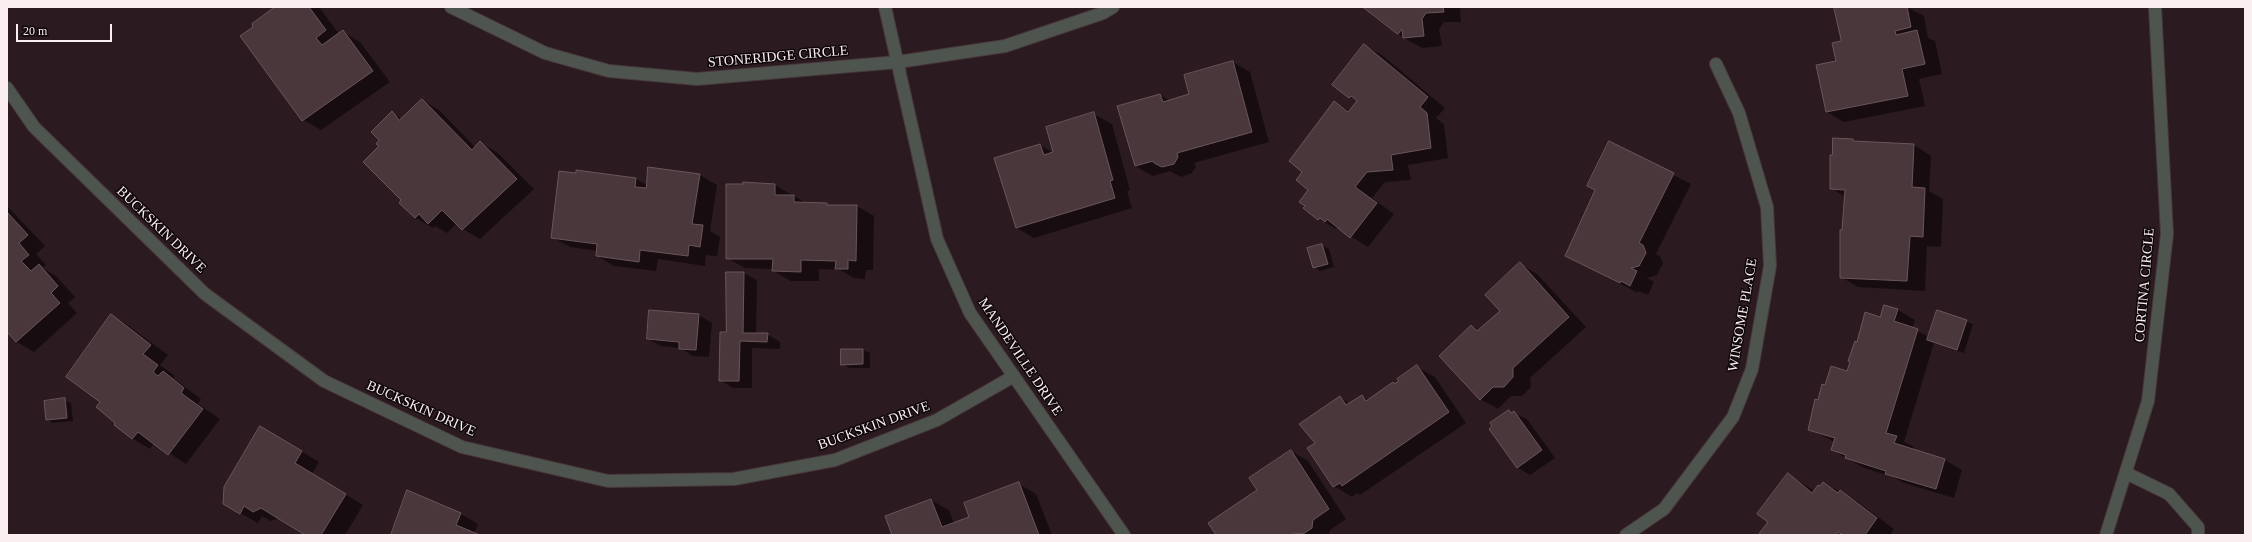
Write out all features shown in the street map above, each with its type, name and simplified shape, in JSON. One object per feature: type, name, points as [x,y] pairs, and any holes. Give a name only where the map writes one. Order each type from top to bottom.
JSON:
[{"type":"street","name":"STONERIDGE CIRCLE","points":[[451,7],[545,53],[609,71],[697,79],[898,62],[1005,46],[1103,13],[1113,7]]},
{"type":"street","name":"MANDEVILLE DRIVE","points":[[885,7],[936,239],[970,313],[1124,535]]},
{"type":"street","name":"CORTINA CIRCLE","points":[[2106,535],[2148,401],[2167,234],[2155,7]]},
{"type":"street","name":"WINSOME PLACE","points":[[1626,535],[1664,509],[1734,417],[1752,369],[1770,266],[1767,207],[1739,113],[1716,64]]},
{"type":"street","name":"BUCKSKIN DRIVE","points":[[7,88],[34,127],[205,294],[324,381],[462,447],[608,481],[734,479],[835,460],[937,420],[1014,376]]},
{"type":"street","points":[[2126,473],[2169,494],[2198,527],[2198,535]]},
{"type":"building","points":[[275,7],[309,7],[326,30],[316,38],[322,45],[343,30],[373,71],[302,121],[240,36],[253,27],[252,24]]},
{"type":"building","points":[[1363,7],[1443,7],[1444,12],[1426,13],[1422,19],[1424,36],[1403,38],[1402,29],[1398,34]]},
{"type":"building","points":[[1834,7],[1907,7],[1911,27],[1895,31],[1896,35],[1917,30],[1925,64],[1902,69],[1908,96],[1826,112],[1816,65],[1836,61],[1832,43],[1841,41]]},
{"type":"building","points":[[1364,44],[1428,97],[1420,107],[1427,113],[1431,148],[1391,155],[1393,170],[1367,172],[1355,187],[1377,203],[1350,238],[1327,219],[1325,222],[1320,218],[1318,220],[1303,208],[1305,206],[1299,202],[1308,190],[1296,180],[1302,172],[1289,161],[1334,101],[1348,112],[1357,101],[1351,96],[1349,98],[1332,85]]},
{"type":"building","points":[[1233,61],[1252,132],[1177,153],[1178,157],[1174,164],[1162,167],[1153,161],[1135,166],[1117,106],[1160,94],[1163,102],[1189,94],[1184,75]]},
{"type":"building","points":[[422,99],[472,150],[480,141],[517,179],[462,230],[442,210],[428,224],[419,214],[415,218],[399,203],[401,200],[363,162],[379,146],[376,144],[379,140],[371,132],[392,111],[399,120]]},
{"type":"building","points":[[1094,112],[1113,180],[1110,181],[1115,198],[1016,228],[994,158],[1040,144],[1044,155],[1053,152],[1046,127]]},
{"type":"building","points":[[1833,138],[1853,139],[1853,141],[1914,144],[1912,187],[1925,188],[1923,237],[1910,236],[1907,281],[1840,278],[1840,230],[1842,230],[1845,190],[1830,189],[1830,155],[1832,155]]},
{"type":"building","points":[[1609,141],[1674,173],[1639,243],[1643,245],[1646,253],[1639,266],[1631,268],[1637,271],[1630,286],[1621,281],[1620,283],[1565,256],[1595,190],[1587,186]]},
{"type":"building","points":[[648,167],[700,174],[692,224],[703,225],[700,247],[689,245],[688,256],[640,250],[639,262],[596,256],[597,244],[551,238],[559,171],[576,173],[576,170],[636,178],[635,187],[646,188]]},
{"type":"building","points":[[743,182],[775,184],[775,195],[794,195],[794,202],[827,203],[827,205],[857,205],[856,261],[848,260],[848,269],[835,269],[836,261],[801,260],[801,272],[772,271],[773,259],[726,259],[726,184],[743,184]]},
{"type":"building","points":[[7,212],[28,235],[19,243],[29,255],[21,261],[31,271],[39,264],[58,286],[51,293],[60,303],[16,342],[7,332]]},
{"type":"building","points":[[1322,244],[1328,264],[1313,268],[1307,248]]},
{"type":"building","points":[[1520,262],[1569,317],[1513,368],[1513,377],[1504,387],[1493,387],[1480,400],[1439,356],[1471,325],[1477,331],[1500,311],[1485,295]]},
{"type":"building","points":[[726,272],[744,272],[743,333],[768,333],[767,342],[740,341],[739,381],[719,381],[720,332],[726,332]]},
{"type":"building","points":[[1884,305],[1898,309],[1894,321],[1918,329],[1886,433],[1897,436],[1894,443],[1945,459],[1936,489],[1885,474],[1886,471],[1845,458],[1846,455],[1831,450],[1835,438],[1808,430],[1815,399],[1818,400],[1822,384],[1825,385],[1831,366],[1847,371],[1850,362],[1848,361],[1855,341],[1857,342],[1865,312],[1880,317]]},
{"type":"building","points":[[649,310],[699,314],[696,350],[679,349],[679,342],[647,339]]},
{"type":"building","points":[[1937,310],[1967,320],[1957,350],[1927,340]]},
{"type":"building","points":[[111,314],[151,345],[143,354],[158,365],[153,372],[158,376],[163,371],[184,388],[181,393],[203,409],[168,455],[138,432],[132,439],[114,425],[115,423],[96,407],[100,402],[66,377]]},
{"type":"building","points":[[841,349],[863,349],[863,364],[841,365]]},
{"type":"building","points":[[1417,365],[1449,412],[1342,486],[1340,483],[1333,487],[1307,448],[1315,443],[1299,424],[1340,396],[1346,405],[1362,395],[1366,401],[1393,382],[1394,384],[1399,381],[1397,379]]},
{"type":"building","points":[[65,398],[67,418],[46,420],[44,401]]},
{"type":"building","points":[[1509,410],[1511,413],[1514,411],[1542,450],[1517,468],[1489,429],[1492,426],[1490,423]]},
{"type":"building","points":[[260,426],[302,451],[295,463],[346,494],[321,535],[305,535],[261,508],[253,512],[244,506],[240,514],[223,504],[224,487]]},
{"type":"building","points":[[1291,450],[1329,509],[1313,520],[1312,528],[1303,534],[1216,535],[1208,523],[1257,490],[1249,478]]},
{"type":"building","points":[[1788,473],[1812,493],[1818,485],[1820,486],[1823,482],[1838,493],[1840,490],[1877,518],[1865,535],[1843,535],[1838,532],[1836,535],[1758,535],[1768,522],[1757,514]]},
{"type":"building","points":[[1019,482],[1039,535],[892,535],[885,516],[931,499],[942,527],[969,517],[964,503]]},
{"type":"building","points":[[407,490],[461,513],[456,525],[480,535],[391,535]]}]
